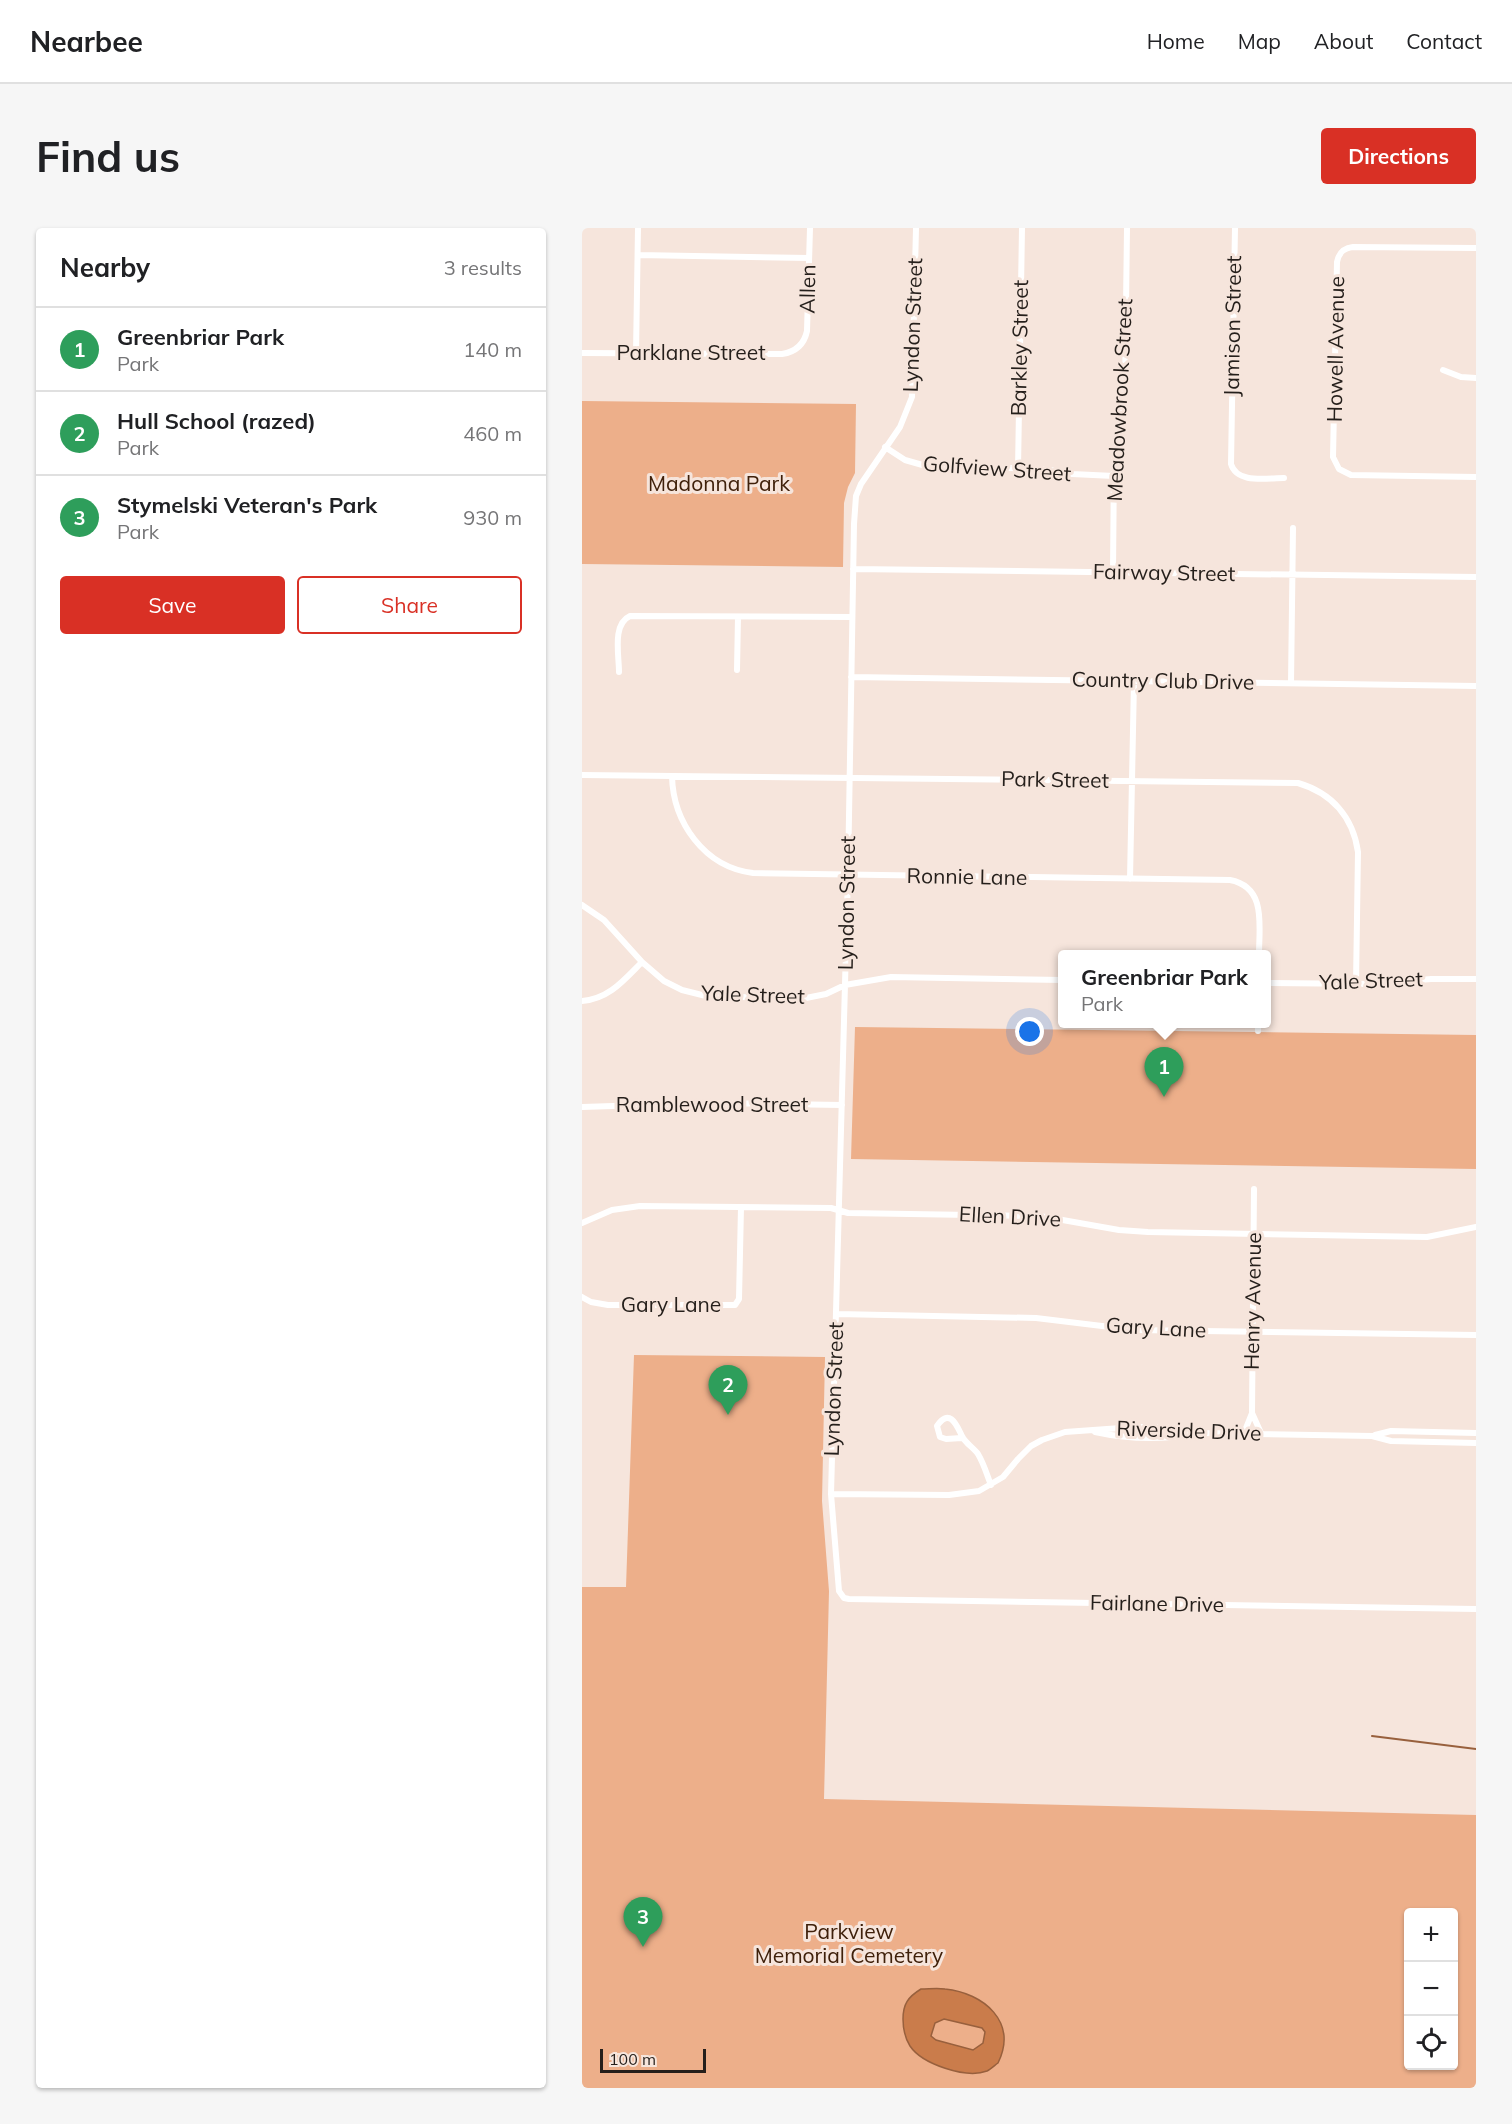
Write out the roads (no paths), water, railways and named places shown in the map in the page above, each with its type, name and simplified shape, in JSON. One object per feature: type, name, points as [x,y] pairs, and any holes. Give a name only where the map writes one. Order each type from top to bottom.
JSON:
[{"type":"street","points":[[636,354],[638,228]]},
{"type":"street","name":"Allen","points":[[799,347],[807,331],[810,228]]},
{"type":"street","name":"Lyndon Street","points":[[841,1594],[838,1587],[831,1494],[856,496],[868,471],[905,418],[912,397],[916,228]]},
{"type":"street","name":"Barkley Street","points":[[1018,469],[1022,228]]},
{"type":"street","name":"Meadowbrook Street","points":[[1113,572],[1116,441],[1125,385],[1127,228]]},
{"type":"street","name":"Jamison Street","points":[[1235,228],[1231,464],[1235,472],[1245,477],[1284,478]]},
{"type":"street","name":"Howell Avenue","points":[[1476,248],[1353,247],[1340,253],[1337,262],[1333,457],[1339,469],[1351,475],[1476,477]]},
{"type":"street","points":[[638,255],[809,258]]},
{"type":"street","name":"Parklane Street","points":[[582,353],[782,354],[799,347]]},
{"type":"street","points":[[1443,370],[1461,377],[1476,378]]},
{"type":"street","name":"Golfview Street","points":[[885,447],[905,460],[926,466],[1044,469],[1072,474],[1114,476]]},
{"type":"street","points":[[1291,684],[1293,528]]},
{"type":"street","name":"Fairway Street","points":[[853,568],[1476,577]]},
{"type":"street","points":[[619,672],[619,629],[622,621],[627,617],[852,618]]},
{"type":"street","points":[[737,670],[738,617]]},
{"type":"street","name":"Country Club Drive","points":[[851,677],[1476,686]]},
{"type":"street","points":[[1131,879],[1134,681]]},
{"type":"street","name":"Park Street","points":[[582,775],[1298,783],[1317,790],[1332,800],[1347,818],[1356,842],[1358,876],[1356,984]]},
{"type":"street","name":"Ronnie Lane","points":[[672,776],[674,799],[681,821],[704,849],[723,864],[739,871],[848,876],[1230,880],[1242,883],[1254,894],[1259,907],[1259,950]]},
{"type":"street","name":"Yale Street","points":[[582,905],[604,920],[642,962],[671,985],[690,993],[706,996],[801,999],[826,994],[845,985],[891,977],[1058,980]]},
{"type":"street","points":[[582,1001],[600,997],[612,991],[642,962]]},
{"type":"street","name":"Yale Street","points":[[1271,983],[1356,984],[1431,979],[1476,980]]},
{"type":"street","name":"Ramblewood Street","points":[[582,1107],[707,1102],[842,1105]]},
{"type":"street","name":"Henry Avenue","points":[[1244,1433],[1252,1413],[1254,1189]]},
{"type":"street","name":"Ellen Drive","points":[[582,1223],[601,1214],[624,1208],[741,1207],[839,1210],[847,1213],[1040,1216],[1129,1231],[1427,1237],[1476,1227]]},
{"type":"street","name":"Gary Lane","points":[[582,1297],[591,1302],[608,1305],[735,1305],[739,1299],[741,1207]]},
{"type":"street","name":"Gary Lane","points":[[837,1314],[1036,1317],[1125,1329],[1476,1335]]},
{"type":"street","name":"Henry Avenue","points":[[1252,1413],[1260,1433]]},
{"type":"street","name":"Riverside Drive","points":[[831,1494],[959,1495],[979,1491],[1003,1477],[1017,1459],[1042,1440],[1065,1432],[1115,1427],[1173,1427],[1200,1433],[1372,1436],[1390,1441],[1476,1443]]},
{"type":"street","points":[[1092,1431],[1115,1436],[1174,1438],[1200,1433]]},
{"type":"street","name":"Riverside Drive","points":[[1372,1436],[1391,1431],[1476,1433]]},
{"type":"street","points":[[962,1438],[978,1455],[991,1485]]},
{"type":"street","name":"Fairlane Drive","points":[[841,1594],[844,1598],[849,1599],[1476,1609]]},
{"type":"waterway","points":[[1372,1736],[1476,1749]]},
{"type":"place","name":"Greenbriar Park","points":[[1164,1097]]},
{"type":"place","name":"Hull School (razed)","points":[[728,1415]]},
{"type":"place","name":"Stymelski Veteran's Park","points":[[643,1947]]},
{"type":"park label","name":"Madonna Park","points":[[719,484]]},
{"type":"park label","name":"Parkview Memorial Cemetery","points":[[849,1944]]}]
